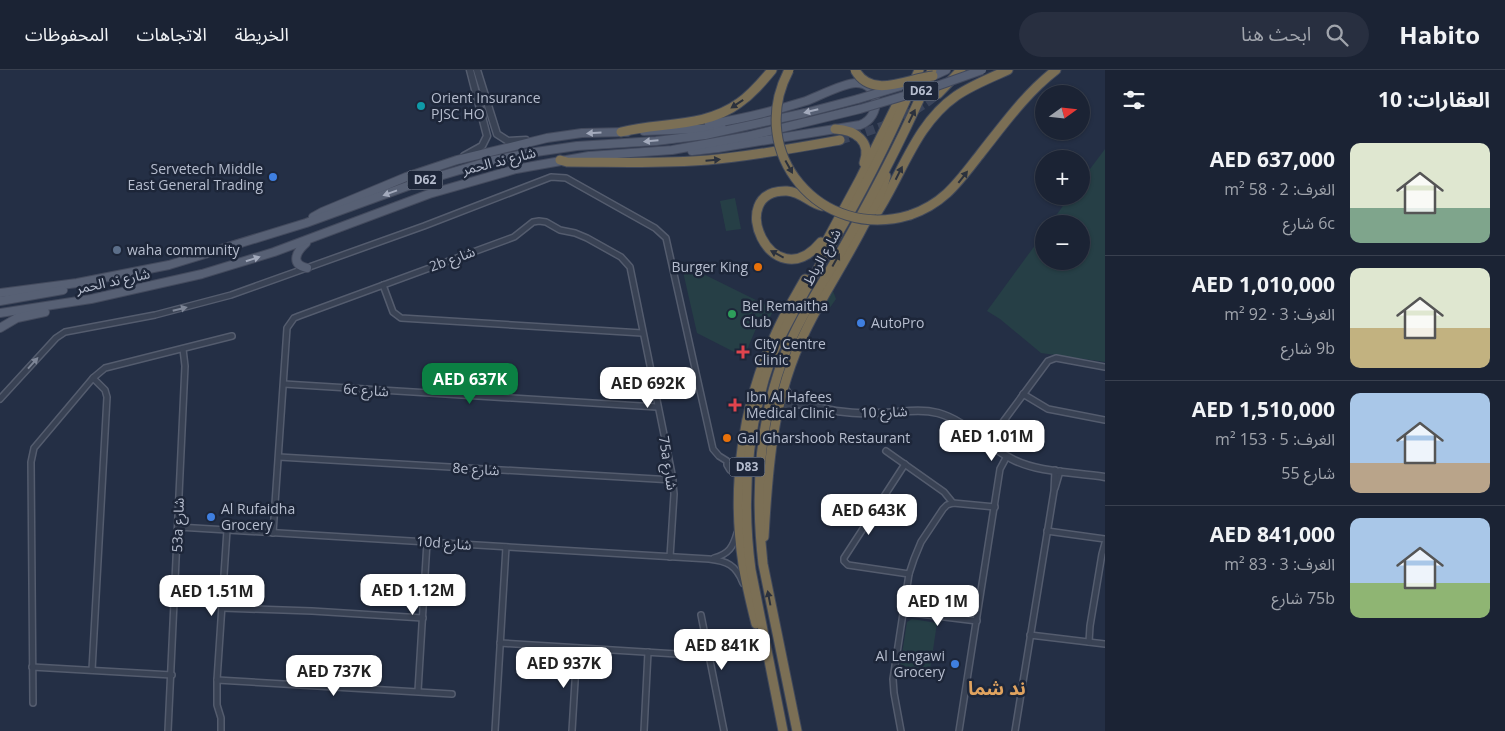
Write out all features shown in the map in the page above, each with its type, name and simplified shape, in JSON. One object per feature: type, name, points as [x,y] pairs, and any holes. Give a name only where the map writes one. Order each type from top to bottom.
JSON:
[{"type":"highway","points":[[621,132],[641,127],[695,121],[719,114],[746,98],[772,70]]},
{"type":"highway","points":[[789,70],[781,89],[777,111],[777,127],[781,149],[790,171],[798,183],[827,207],[845,216],[865,220],[887,221],[910,215],[931,206],[951,191],[1021,103],[1041,82],[1056,70]]},
{"type":"highway","points":[[855,70],[866,82],[878,86],[889,85],[933,73]]},
{"type":"highway","points":[[775,690],[764,657],[742,564],[739,523],[740,466],[744,432],[752,397],[764,360],[785,313],[860,179],[913,70]]},
{"type":"highway","name":"شارع الرباط","points":[[783,731],[751,570],[745,508],[747,463],[751,436],[762,388],[779,340],[884,148],[919,70]]},
{"type":"highway","points":[[938,94],[961,70]]},
{"type":"highway","points":[[855,244],[865,233],[885,201],[912,148],[932,118],[961,92],[1008,70]]},
{"type":"highway","name":"شارع الرباط","points":[[797,731],[763,564],[758,501],[761,458],[769,411],[779,372],[795,332],[888,166],[933,73]]},
{"type":"highway","points":[[835,129],[854,132],[864,144],[866,156],[860,179]]},
{"type":"highway","points":[[560,160],[567,162],[675,162],[707,160],[772,152],[840,140]]},
{"type":"highway","points":[[763,564],[768,470],[777,412],[784,387],[805,331],[880,196],[888,166]]},
{"type":"highway","points":[[827,207],[818,205],[790,191],[773,194],[761,204],[756,214],[757,227],[761,239],[767,248],[786,258],[807,256],[814,250],[833,222],[840,216]]},
{"type":"main road","name":"شارع ند الحمر","points":[[0,292],[77,283],[169,265],[306,223],[416,183],[490,161],[567,147],[692,137],[746,127],[858,99],[946,70]]},
{"type":"main road","name":"شارع ند الحمر","points":[[0,313],[74,302],[184,279],[238,264],[454,186],[516,169],[603,154],[672,150],[749,136],[860,108],[934,87],[982,70]]},
{"type":"main road","points":[[672,150],[684,151],[718,148],[860,125],[871,118],[876,102],[873,92],[868,87],[859,83],[850,84],[808,100],[767,112],[678,130]]},
{"type":"main road","points":[[306,223],[322,212],[431,168],[547,138],[582,133],[746,127]]},
{"type":"main road","points":[[307,268],[300,265],[296,256],[299,249],[310,239]]},
{"type":"main road","points":[[0,300],[92,284],[126,274]]},
{"type":"main road","points":[[0,328],[17,318],[52,310],[74,302]]},
{"type":"street","points":[[457,160],[480,148],[487,139],[487,129],[470,70]]},
{"type":"street","points":[[477,70],[494,128],[500,136],[511,142],[547,138]]},
{"type":"street","points":[[475,90],[479,93],[484,93]]},
{"type":"street","points":[[0,399],[56,338],[65,332],[147,317],[198,304],[307,268],[551,178],[566,178],[659,230],[666,238],[713,449],[726,461],[726,465],[730,470],[735,470],[740,466]]},
{"type":"street","name":"2b شارع","points":[[284,384],[287,328],[294,318],[514,237],[523,232],[530,224],[539,221],[546,222],[560,230],[583,236],[621,257]]},
{"type":"street","name":"75a شارع","points":[[621,257],[628,264],[632,274],[642,333],[673,480],[674,494],[670,557]]},
{"type":"street","points":[[383,285],[393,312],[401,318],[642,333]]},
{"type":"street","points":[[33,703],[31,462],[34,448],[100,370],[109,366],[232,336]]},
{"type":"street","name":"53a شارع","points":[[168,731],[185,366],[183,349]]},
{"type":"street","points":[[988,442],[1046,362],[1052,359],[1105,367]]},
{"type":"street","points":[[92,670],[108,397],[105,390],[93,378]]},
{"type":"street","points":[[273,533],[284,384]]},
{"type":"street","name":"6c شارع","points":[[284,384],[657,407]]},
{"type":"street","points":[[784,387],[790,398],[798,404]]},
{"type":"street","points":[[1024,393],[1052,411],[1105,420]]},
{"type":"street","points":[[777,412],[784,406],[798,404]]},
{"type":"street","name":"شارع 10","points":[[798,404],[823,409],[863,413],[917,410],[931,412],[956,420],[1009,457],[1027,465],[1105,476]]},
{"type":"street","points":[[886,451],[944,492],[950,504]]},
{"type":"street","name":"8e شارع","points":[[278,457],[673,480]]},
{"type":"street","points":[[959,731],[1000,475],[1009,457]]},
{"type":"street","points":[[905,464],[845,555],[844,560],[848,565],[910,574]]},
{"type":"street","points":[[1015,731],[1058,470]]},
{"type":"street","points":[[950,504],[995,509]]},
{"type":"street","points":[[901,731],[893,684],[910,574],[921,542],[950,504]]},
{"type":"street","name":"10d شارع","points":[[709,559],[725,554],[732,548],[739,523]]},
{"type":"street","name":"10d شارع","points":[[178,527],[722,560],[734,566],[739,573],[751,603]]},
{"type":"street","points":[[1047,529],[1104,540],[1087,642]]},
{"type":"street","points":[[221,731],[222,718],[216,705],[227,530]]},
{"type":"street","points":[[418,691],[427,542]]},
{"type":"street","points":[[495,731],[506,547]]},
{"type":"street","points":[[222,608],[422,618]]},
{"type":"street","points":[[904,610],[976,623]]},
{"type":"street","points":[[701,615],[724,731]]},
{"type":"street","points":[[1031,632],[1105,644]]},
{"type":"street","points":[[500,643],[709,656]]},
{"type":"street","points":[[572,731],[577,648]]},
{"type":"street","points":[[644,731],[648,652]]},
{"type":"street","points":[[32,667],[172,675]]},
{"type":"street","points":[[217,680],[452,694]]},
{"type":"green space","points":[[1105,149],[1105,362],[1041,353],[1000,319],[987,311],[1035,245],[1035,270],[1090,270],[1090,215],[1056,215],[1064,205],[1090,205],[1090,169]]},
{"type":"green space","points":[[735,198],[741,229],[726,231],[720,201]]},
{"type":"green space","name":"Bel Remaitha Club","points":[[681,263],[774,309],[767,323],[760,319],[744,357],[697,333]]},
{"type":"green space","points":[[833,291],[836,299],[829,309],[821,310]]},
{"type":"green space","points":[[912,619],[937,623],[929,677],[899,673],[907,622]]},
{"type":"tunnel","points":[[840,140],[867,132],[903,117],[938,94]]},
{"type":"place","name":"Orient Insurance PJSC HO","points":[[421,106]]},
{"type":"place","name":"Servetech Middle East General Trading","points":[[273,177]]},
{"type":"place","name":"waha community","points":[[117,250]]},
{"type":"place","name":"Burger King","points":[[758,267]]},
{"type":"place","name":"Bel Remaitha Club","points":[[732,314]]},
{"type":"place","name":"AutoPro","points":[[861,323]]},
{"type":"place","name":"City Centre Clinic","points":[[743,352]]},
{"type":"place","name":"Ibn Al Hafees Medical Clinic","points":[[735,405]]},
{"type":"place","name":"Gal Gharshoob Restaurant","points":[[727,438]]},
{"type":"place","name":"Al Rufaidha Grocery","points":[[211,517]]},
{"type":"place","name":"Al Lengawi Grocery","points":[[955,664]]},
{"type":"district","name":"ند شما","points":[[997,688]]}]
